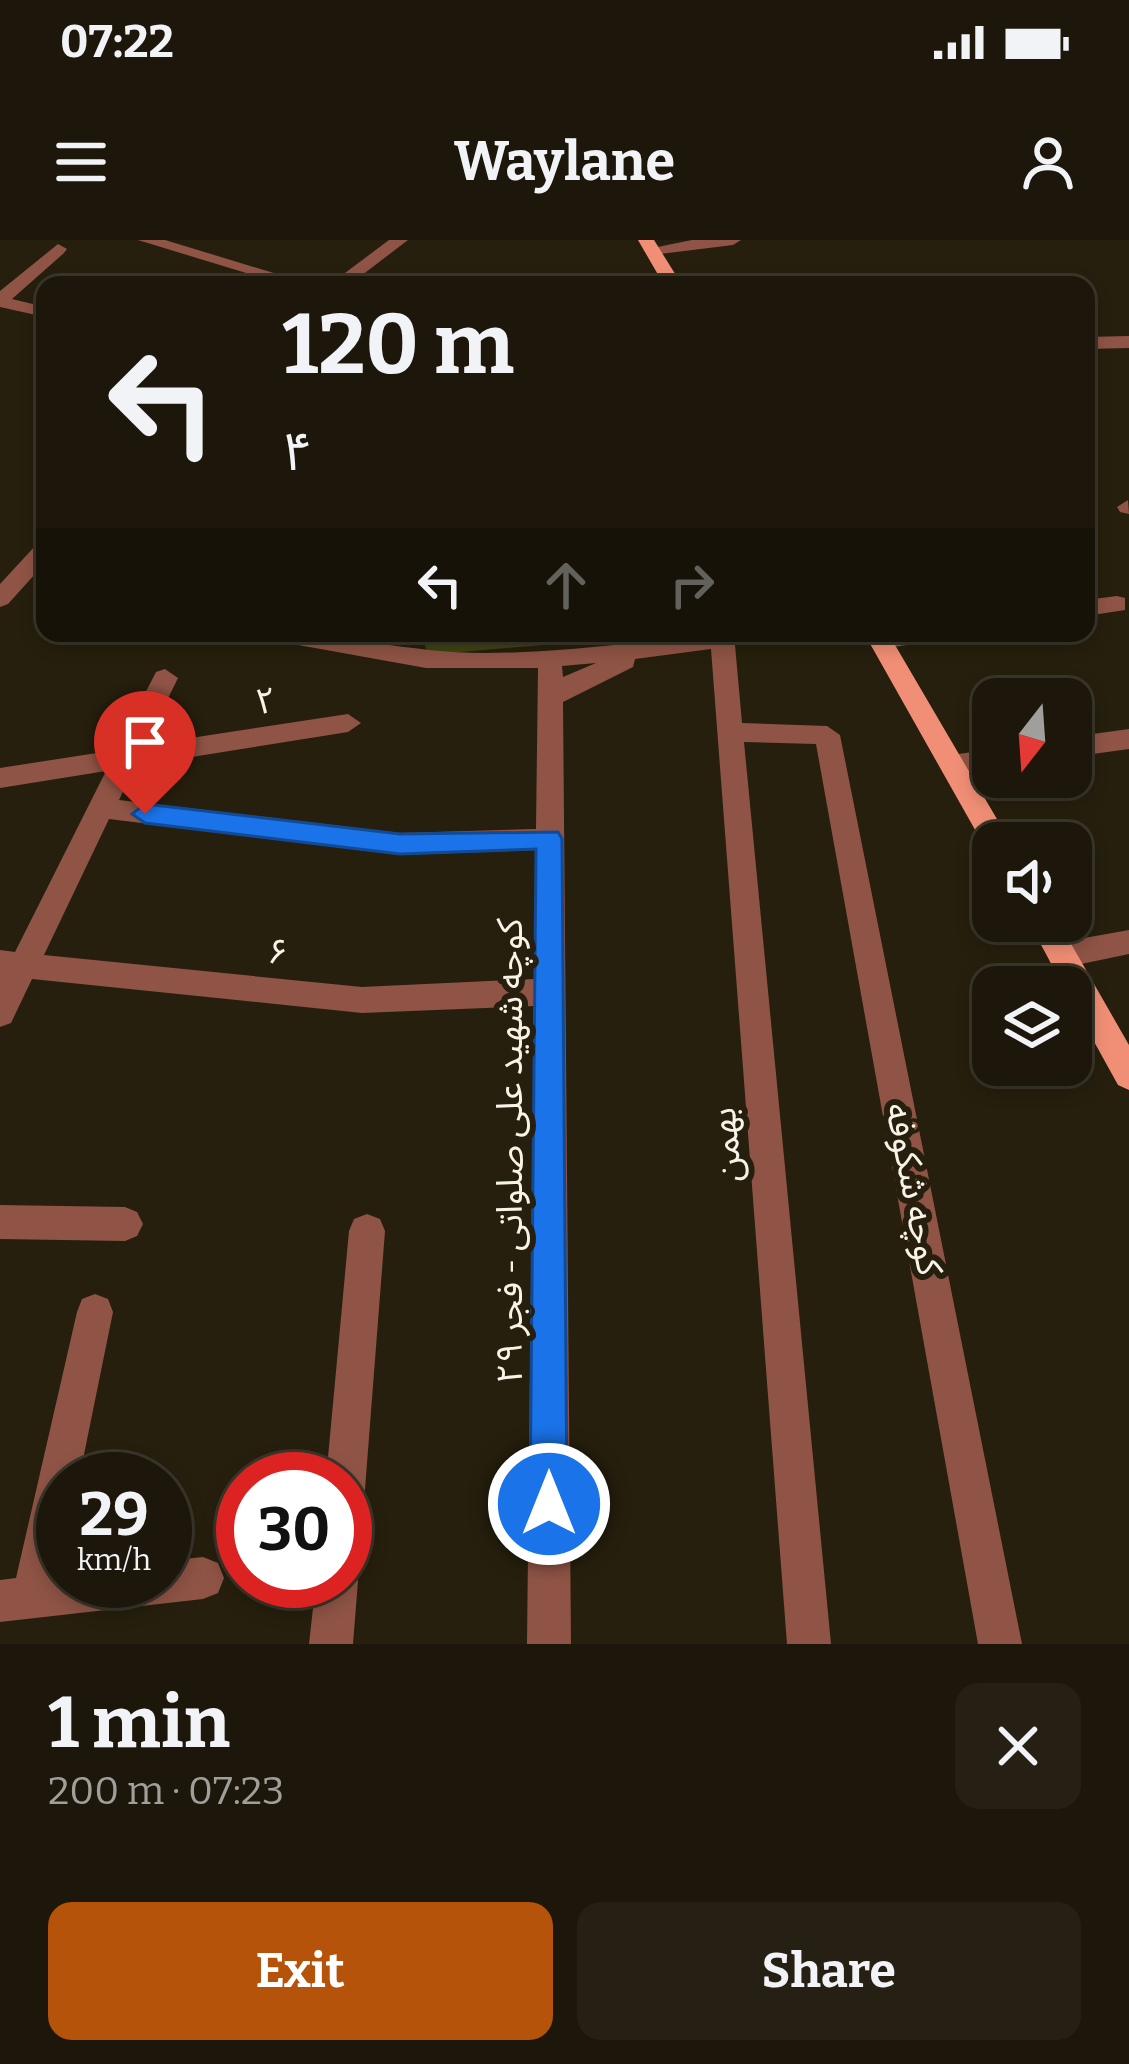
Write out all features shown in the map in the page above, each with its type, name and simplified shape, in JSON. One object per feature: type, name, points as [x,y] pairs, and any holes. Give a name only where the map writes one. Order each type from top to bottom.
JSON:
[{"type":"main road","points":[[649,245],[668,276]]},
{"type":"main road","points":[[882,642],[985,822]]},
{"type":"main road","points":[[1054,942],[1129,1075]]},
{"type":"street","points":[[146,240],[272,276]]},
{"type":"street","points":[[350,276],[400,240]]},
{"type":"street","points":[[649,245],[733,240]]},
{"type":"street","points":[[0,302],[58,249]]},
{"type":"street","points":[[0,302],[36,310]]},
{"type":"street","points":[[1095,343],[1129,342]]},
{"type":"street","points":[[0,599],[36,561]]},
{"type":"street","points":[[1095,607],[1117,604]]},
{"type":"street","points":[[373,642],[550,658],[689,642]]},
{"type":"street","name":"بهمن","points":[[722,642],[809,1644]]},
{"type":"street","points":[[550,699],[602,669],[664,645]]},
{"type":"street","name":"کوچه شهید علی صلواتی - فجر ۲۹","points":[[549,1644],[550,658]]},
{"type":"street","points":[[0,1013],[12,963],[102,808],[165,678]]},
{"type":"street","name":"۲","points":[[0,778],[125,762],[348,723]]},
{"type":"street","name":"کوچه شکوفه","points":[[730,732],[826,735],[1000,1644]]},
{"type":"street","points":[[1092,744],[1129,739]]},
{"type":"street","points":[[952,765],[972,762]]},
{"type":"street","points":[[102,808],[400,844],[549,839]]},
{"type":"street","points":[[1062,955],[1129,941]]},
{"type":"street","name":"۶","points":[[12,963],[362,1000],[550,992]]},
{"type":"street","points":[[0,1222],[125,1224]]},
{"type":"street","points":[[348,1452],[368,1231]]},
{"type":"street","points":[[94,1312],[16,1599],[203,1578]]},
{"type":"street","points":[[332,1644],[335,1608]]},
{"type":"green space","points":[[425,642],[578,642],[427,655]]},
{"type":"route","points":[[145,814],[400,844],[549,839],[549,1504]]}]
